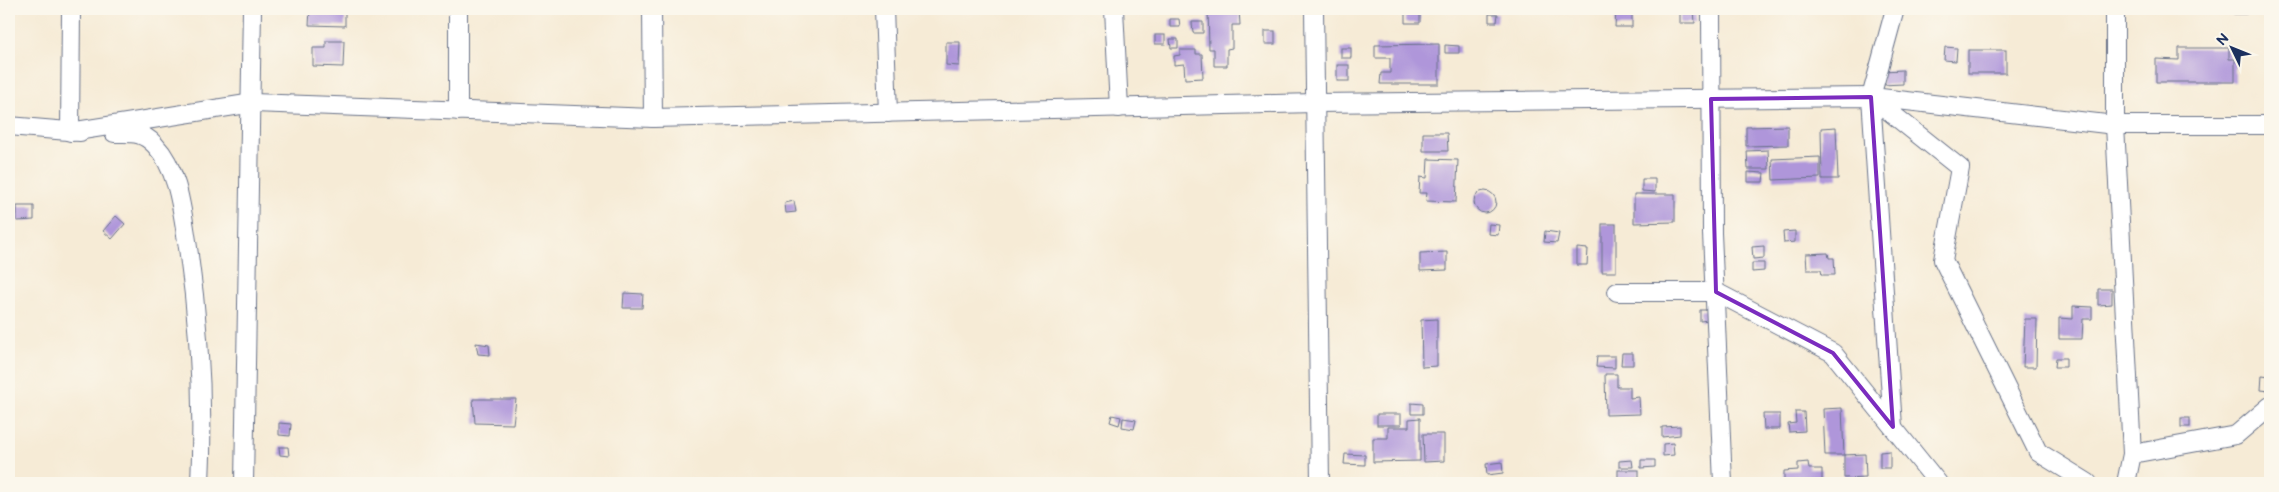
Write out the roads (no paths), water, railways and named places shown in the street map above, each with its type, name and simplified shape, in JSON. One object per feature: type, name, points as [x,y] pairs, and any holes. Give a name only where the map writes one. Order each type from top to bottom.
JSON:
[{"type":"street","points":[[70,132],[71,9]]},
{"type":"street","points":[[244,483],[252,9]]},
{"type":"street","points":[[458,9],[458,111]]},
{"type":"street","points":[[652,9],[653,118]]},
{"type":"street","points":[[884,9],[888,113]]},
{"type":"street","points":[[1114,9],[1119,108]]},
{"type":"street","points":[[1314,9],[1320,483]]},
{"type":"street","points":[[1710,9],[1712,233],[1716,292],[1722,483]]},
{"type":"street","points":[[1893,427],[1871,97],[1895,9]]},
{"type":"street","points":[[2116,9],[2115,125],[2132,454],[2126,483]]},
{"type":"street","points":[[70,132],[250,103],[653,118],[1315,103],[1871,97],[2115,125],[2270,125]]},
{"type":"street","points":[[1871,97],[1960,168],[1943,260],[2038,452],[2088,483]]},
{"type":"street","points":[[9,126],[70,132],[140,134],[155,144],[166,158],[173,174],[183,219],[197,317],[202,416],[200,483]]},
{"type":"street","points":[[1617,292],[1716,292],[1833,353],[1938,483]]},
{"type":"street","points":[[2132,454],[2236,435],[2270,406]]}]
